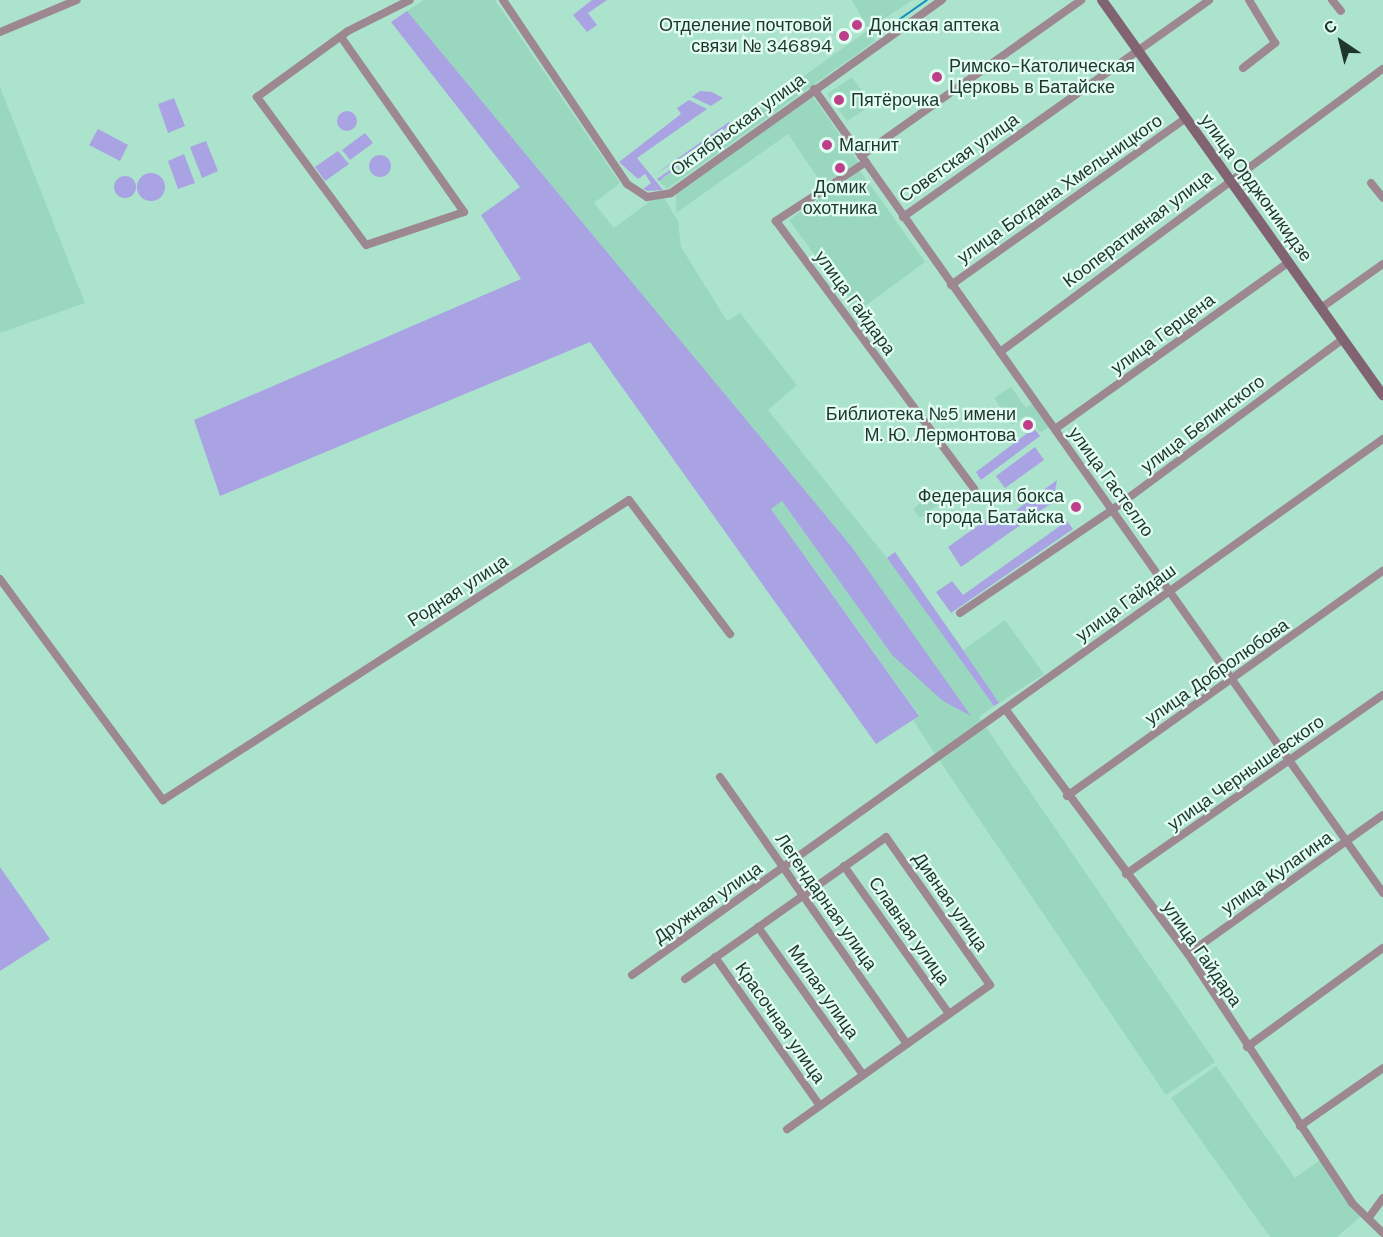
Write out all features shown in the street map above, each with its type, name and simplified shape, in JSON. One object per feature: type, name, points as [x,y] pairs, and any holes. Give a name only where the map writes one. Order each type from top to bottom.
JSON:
[{"type":"street","points":[[0,32],[77,0]]},
{"type":"street","points":[[341,37],[465,209],[464,212],[366,245],[257,97],[341,37],[410,0]]},
{"type":"street","name":"Октябрьская улица","points":[[503,0],[627,184],[647,197],[671,193],[942,0]]},
{"type":"street","points":[[863,159],[1081,0]]},
{"type":"street","name":"улица Орджоникидзе","points":[[1102,0],[1383,395]]},
{"type":"street","name":"Советская улица","points":[[903,217],[1209,0]]},
{"type":"street","points":[[1244,68],[1275,43],[1249,0]]},
{"type":"street","points":[[1332,0],[1341,11]]},
{"type":"street","name":"Кооперативная улица","points":[[1000,352],[1229,178],[1383,69]]},
{"type":"street","name":"улица Гастелло","points":[[814,89],[1383,892]]},
{"type":"street","name":"улица Богдана Хмельницкого","points":[[951,285],[1186,118]]},
{"type":"street","name":"улица Гайдара","points":[[863,159],[776,221],[974,489]]},
{"type":"street","points":[[1371,183],[1383,198]]},
{"type":"street","name":"улица Герцена","points":[[1055,429],[1289,262]]},
{"type":"street","points":[[1321,308],[1383,264]]},
{"type":"street","name":"улица Белинского","points":[[960,613],[1112,510],[1343,339]]},
{"type":"street","name":"улица Гайдаш","points":[[888,793],[947,745],[1006,710],[1383,439]]},
{"type":"street","name":"Родная улица","points":[[0,579],[163,800],[629,500],[730,634]]},
{"type":"street","name":"улица Добролюбова","points":[[1067,796],[1232,682],[1383,571]]},
{"type":"street","name":"улица Чернышевского","points":[[1126,874],[1290,763],[1383,695]]},
{"type":"street","name":"улица Гайдара","points":[[1006,710],[1067,796],[1188,954],[1247,1047],[1352,1203],[1370,1216],[1383,1233]]},
{"type":"street","name":"Легендарная улица","points":[[720,777],[907,1044]]},
{"type":"street","name":"Дружная улица","points":[[632,975],[888,793]]},
{"type":"street","name":"улица Кулагина","points":[[1188,954],[1383,815]]},
{"type":"street","name":"Дивная улица","points":[[802,896],[886,837],[990,985],[907,1044]]},
{"type":"street","name":"Славная улица","points":[[844,866],[949,1014]]},
{"type":"street","name":"Красочная улица","points":[[685,979],[802,896]]},
{"type":"street","name":"Милая улица","points":[[758,927],[863,1075]]},
{"type":"street","points":[[1247,1047],[1383,948]]},
{"type":"street","name":"Красочная улица","points":[[715,957],[820,1106]]},
{"type":"street","name":"Красочная улица","points":[[787,1129],[907,1044]]},
{"type":"street","points":[[1300,1126],[1383,1068]]},
{"type":"street","points":[[1370,1216],[1383,1198]]},
{"type":"shaded area","points":[[424,0],[495,0],[620,183],[594,203],[614,228],[661,193],[678,221],[681,247],[727,321],[740,313],[797,385],[768,410],[887,558],[994,706],[979,717],[1215,1062],[1166,1095],[937,757],[913,720],[919,715],[771,509],[782,501],[892,655],[851,546],[407,11]]},
{"type":"shaded area","points":[[592,0],[607,0],[588,13],[597,25],[587,32],[573,15]]},
{"type":"shaded area","points":[[852,0],[913,0],[868,29],[875,41],[667,189],[659,181],[868,30]]},
{"type":"shaded area","points":[[407,11],[851,546],[971,716],[943,701],[892,655],[782,501],[771,509],[919,716],[876,744],[590,342],[220,496],[194,420],[521,279],[481,215],[520,187],[391,22]]},
{"type":"shaded area","points":[[852,77],[872,105],[847,121],[827,94]]},
{"type":"shaded area","points":[[0,87],[85,303],[0,333]]},
{"type":"shaded area","points":[[700,91],[712,92],[723,98],[711,106],[692,97]]},
{"type":"shaded area","points":[[812,95],[859,163],[822,184],[788,134],[676,213],[676,193]]},
{"type":"shaded area","points":[[174,98],[185,126],[168,133],[158,104]]},
{"type":"shaded area","points":[[689,100],[707,109],[637,158],[663,190],[643,189],[651,183],[645,174],[638,179],[619,162],[681,114],[677,108]]},
{"type":"shaded area","points":[[347,111],[354,114],[357,121],[354,128],[347,131],[340,128],[337,121],[340,114]]},
{"type":"shaded area","points":[[729,122],[731,125],[653,176]]},
{"type":"shaded area","points":[[98,129],[128,145],[120,161],[89,145]]},
{"type":"shaded area","points":[[728,129],[659,181],[657,179]]},
{"type":"shaded area","points":[[365,133],[373,143],[350,160],[342,150]]},
{"type":"shaded area","points":[[206,141],[218,171],[202,178],[190,147]]},
{"type":"shaded area","points":[[338,151],[349,164],[325,181],[315,167]]},
{"type":"shaded area","points":[[184,154],[195,183],[178,189],[168,161]]},
{"type":"shaded area","points":[[380,155],[388,158],[391,166],[388,174],[380,177],[372,174],[369,166],[372,158]]},
{"type":"shaded area","points":[[859,169],[925,262],[857,312],[789,220]]},
{"type":"shaded area","points":[[151,173],[161,177],[165,187],[161,197],[151,201],[141,197],[137,187],[141,177]]},
{"type":"shaded area","points":[[125,176],[133,179],[136,187],[133,195],[125,198],[117,195],[114,187],[117,179]]},
{"type":"shaded area","points":[[1011,387],[1026,408],[1033,403],[1050,426],[1040,433],[1027,415],[1012,425],[994,398]]},
{"type":"shaded area","points":[[1034,428],[1040,436],[981,480],[976,472]]},
{"type":"shaded area","points":[[1035,447],[1044,460],[1005,488],[996,476]]},
{"type":"shaded area","points":[[1057,480],[1053,502],[961,567],[948,547],[997,512],[1004,519]]},
{"type":"shaded area","points":[[936,492],[943,502],[920,518],[913,509]]},
{"type":"shaded area","points":[[1067,521],[1073,529],[951,613],[936,592],[952,581],[963,595]]},
{"type":"shaded area","points":[[895,552],[999,703],[994,706],[887,558]]},
{"type":"shaded area","points":[[1005,620],[1044,674],[999,703],[963,650]]},
{"type":"shaded area","points":[[0,867],[50,939],[0,971]]},
{"type":"shaded area","points":[[1216,1066],[1295,1178],[1320,1160],[1360,1217],[1337,1237],[1270,1237],[1171,1098]]},
{"type":"waterway","points":[[880,33],[927,0]]},
{"type":"place","name":"Донская аптека","points":[[857,25]]},
{"type":"place","name":"Отделение почтовой связи № 346894","points":[[844,36]]},
{"type":"place","name":"Римско-Католическая Церковь в Батайске","points":[[937,77]]},
{"type":"place","name":"Пятёрочка","points":[[839,100]]},
{"type":"place","name":"Магнит","points":[[827,145]]},
{"type":"place","name":"Домик охотника","points":[[840,168]]},
{"type":"place","name":"Библиотека №5 имени М. Ю. Лермонтова","points":[[1028,425]]},
{"type":"place","name":"Федерация бокса города Батайска","points":[[1076,507]]}]
